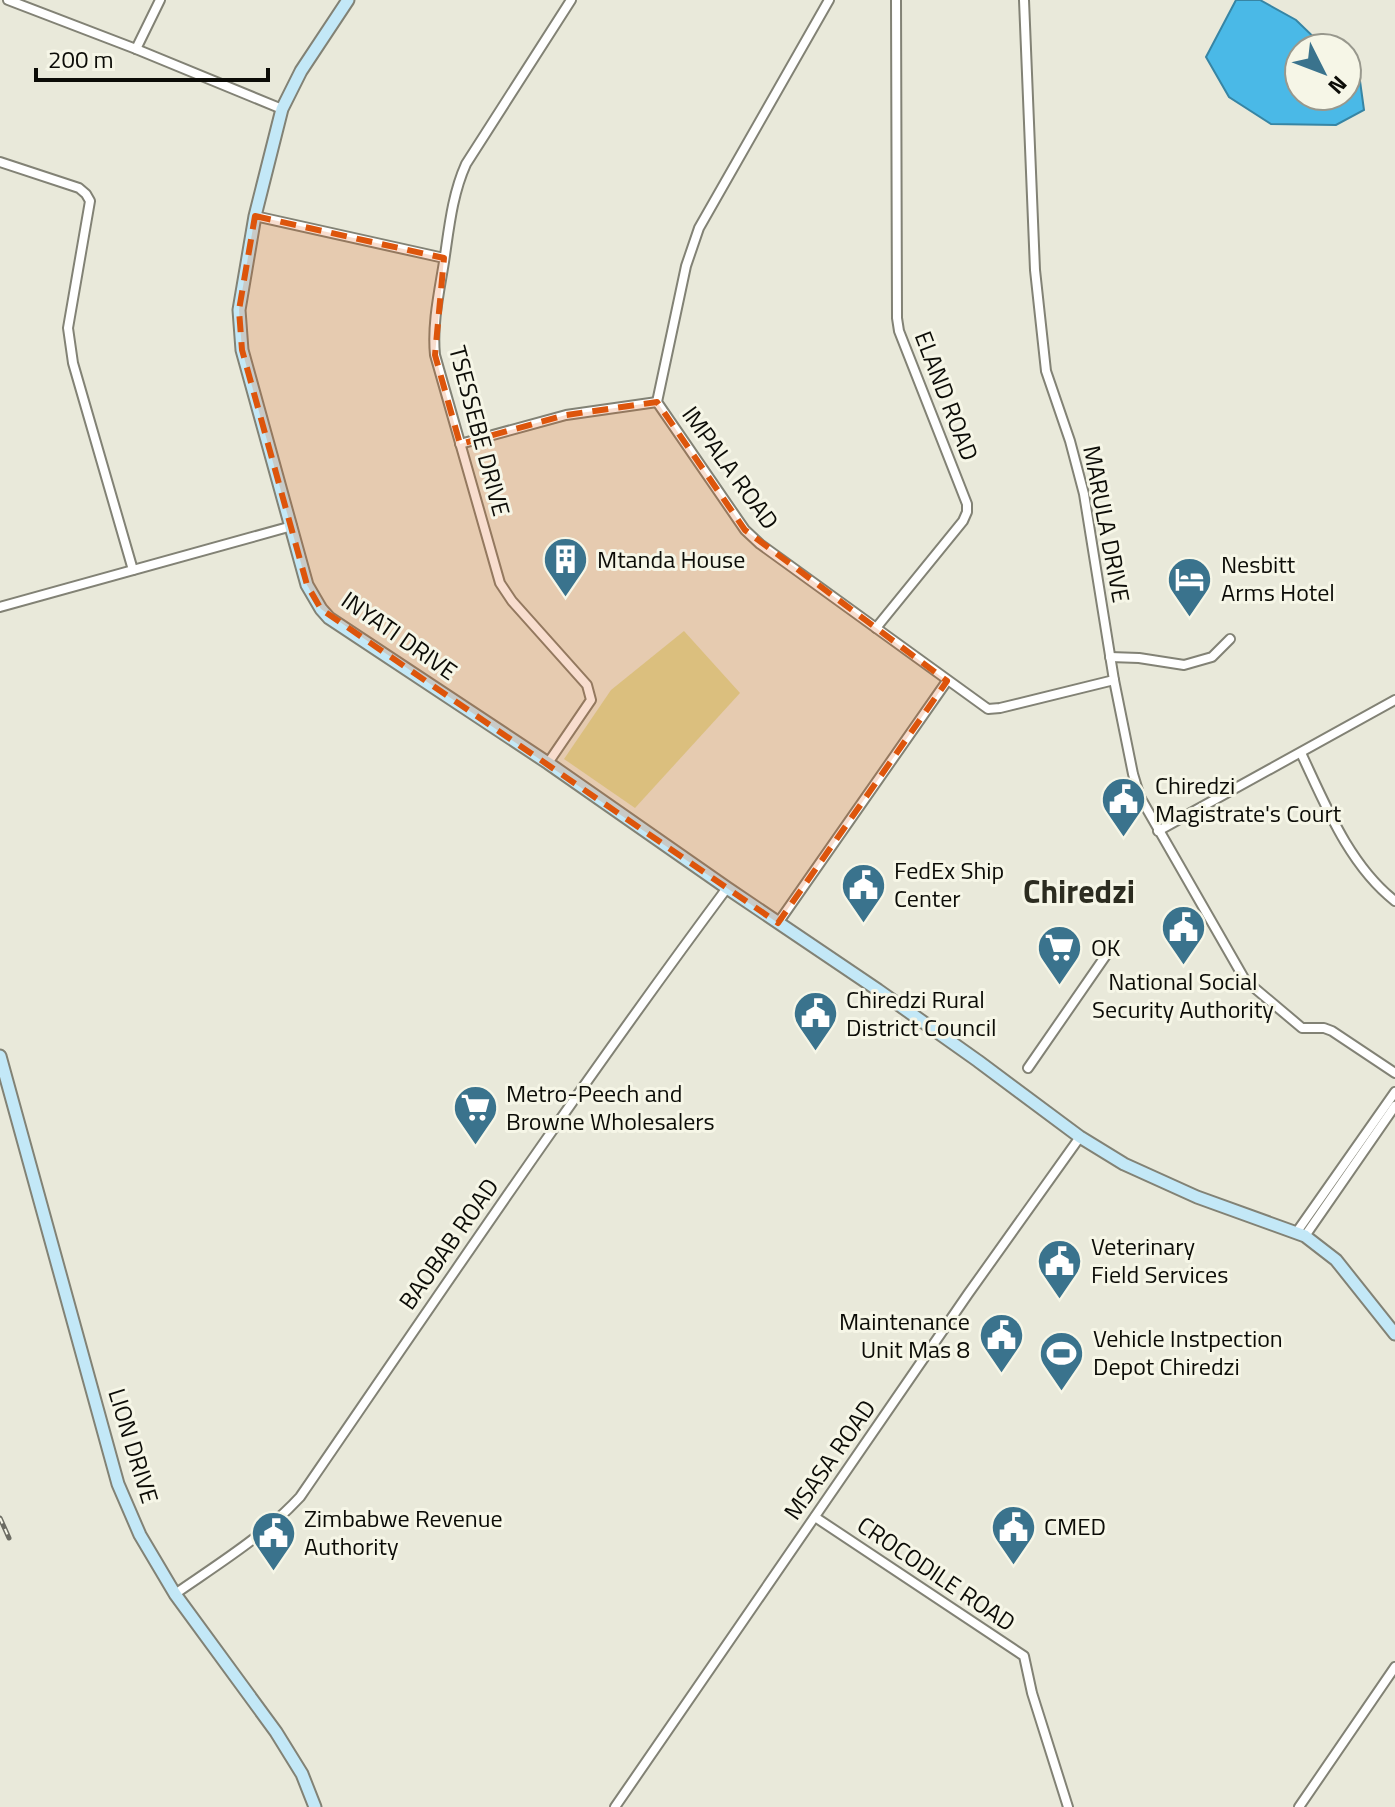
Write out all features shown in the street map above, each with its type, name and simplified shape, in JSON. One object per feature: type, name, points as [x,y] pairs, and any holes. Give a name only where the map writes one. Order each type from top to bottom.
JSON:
[{"type":"street","points":[[8,0],[282,109]]},
{"type":"street","points":[[136,49],[160,0]]},
{"type":"street","name":"INYATI DRIVE","points":[[348,0],[301,71],[282,109],[255,216],[239,310],[242,350],[307,585],[321,609],[329,618],[548,763],[990,1069],[1080,1137],[1124,1164],[1197,1197],[1301,1234],[1336,1260],[1395,1334]]},
{"type":"street","name":"TSESSEBE DRIVE","points":[[548,763],[591,700],[587,685],[512,601],[500,583],[435,355],[433,332],[454,200],[466,164],[571,0]]},
{"type":"street","name":"IMPALA ROAD","points":[[829,0],[699,228],[686,266],[657,402],[745,530],[760,544],[988,709],[1114,680]]},
{"type":"street","name":"ELAND ROAD","points":[[876,628],[963,521],[967,512],[967,504],[899,331],[897,318],[896,0]]},
{"type":"street","name":"MARULA DRIVE","points":[[1024,0],[1035,270],[1046,371],[1084,494],[1114,680],[1140,797],[1245,980],[1302,1028],[1332,1031],[1395,1073]]},
{"type":"street","points":[[0,162],[79,188],[90,201],[68,328],[73,363],[133,570]]},
{"type":"street","points":[[255,216],[444,258]]},
{"type":"street","points":[[460,444],[566,415],[657,402]]},
{"type":"street","points":[[0,607],[292,526]]},
{"type":"street","points":[[1110,657],[1184,665],[1212,657],[1230,639]]},
{"type":"street","points":[[778,923],[947,681]]},
{"type":"street","points":[[1158,831],[1395,700]]},
{"type":"street","points":[[1301,753],[1335,827],[1380,889],[1395,901]]},
{"type":"street","name":"BAOBAB ROAD","points":[[175,1594],[258,1536],[300,1497],[556,1125],[727,888]]},
{"type":"street","points":[[1028,1068],[1111,948]]},
{"type":"street","name":"LION DRIVE","points":[[0,1056],[118,1484],[140,1535],[175,1594],[276,1732],[302,1774],[315,1807]]},
{"type":"street","points":[[1301,1234],[1395,1092]]},
{"type":"street","points":[[1301,1234],[1395,1106]]},
{"type":"street","name":"MSASA ROAD","points":[[615,1807],[968,1294],[1080,1137]]},
{"type":"street","name":"CROCODILE ROAD","points":[[815,1517],[1024,1656],[1032,1693],[1068,1807]]},
{"type":"street","points":[[1299,1807],[1395,1667]]},
{"type":"highlighted area","points":[[255,216],[444,258],[435,355],[460,444],[566,415],[657,402],[745,530],[947,681],[778,923],[321,609],[307,585],[242,350],[239,310]]},
{"type":"shaded area","points":[[684,631],[740,693],[635,808],[564,759],[611,690]]},
{"type":"water","points":[[1236,0],[1260,0],[1296,20],[1308,32],[1283,32],[1283,112],[1360,112],[1336,125],[1271,124],[1229,97],[1206,57]]},
{"type":"railway","points":[[0,1518],[9,1538]]},
{"type":"place","name":"Mtanda House","points":[[566,599]]},
{"type":"place","name":"Nesbitt Arms Hotel","points":[[1190,618]]},
{"type":"place","name":"Chiredzi Magistrate's Court","points":[[1124,839]]},
{"type":"place","name":"FedEx Ship Center","points":[[863,924]]},
{"type":"place","name":"National Social Security Authority","points":[[1183,967]]},
{"type":"place","name":"OK","points":[[1060,987]]},
{"type":"place","name":"Chiredzi Rural District Council","points":[[815,1053]]},
{"type":"place","name":"Metro-Peech and Browne Wholesalers","points":[[475,1147]]},
{"type":"place","name":"Veterinary Field Services","points":[[1060,1300]]},
{"type":"place","name":"Maintenance Unit Mas 8","points":[[1001,1375]]},
{"type":"place","name":"Vehicle Instpection Depot Chiredzi","points":[[1062,1392]]},
{"type":"place","name":"CMED","points":[[1013,1566]]},
{"type":"place","name":"Zimbabwe Revenue Authority","points":[[273,1572]]},
{"type":"district","name":"Chiredzi","points":[[1079,892]]}]
